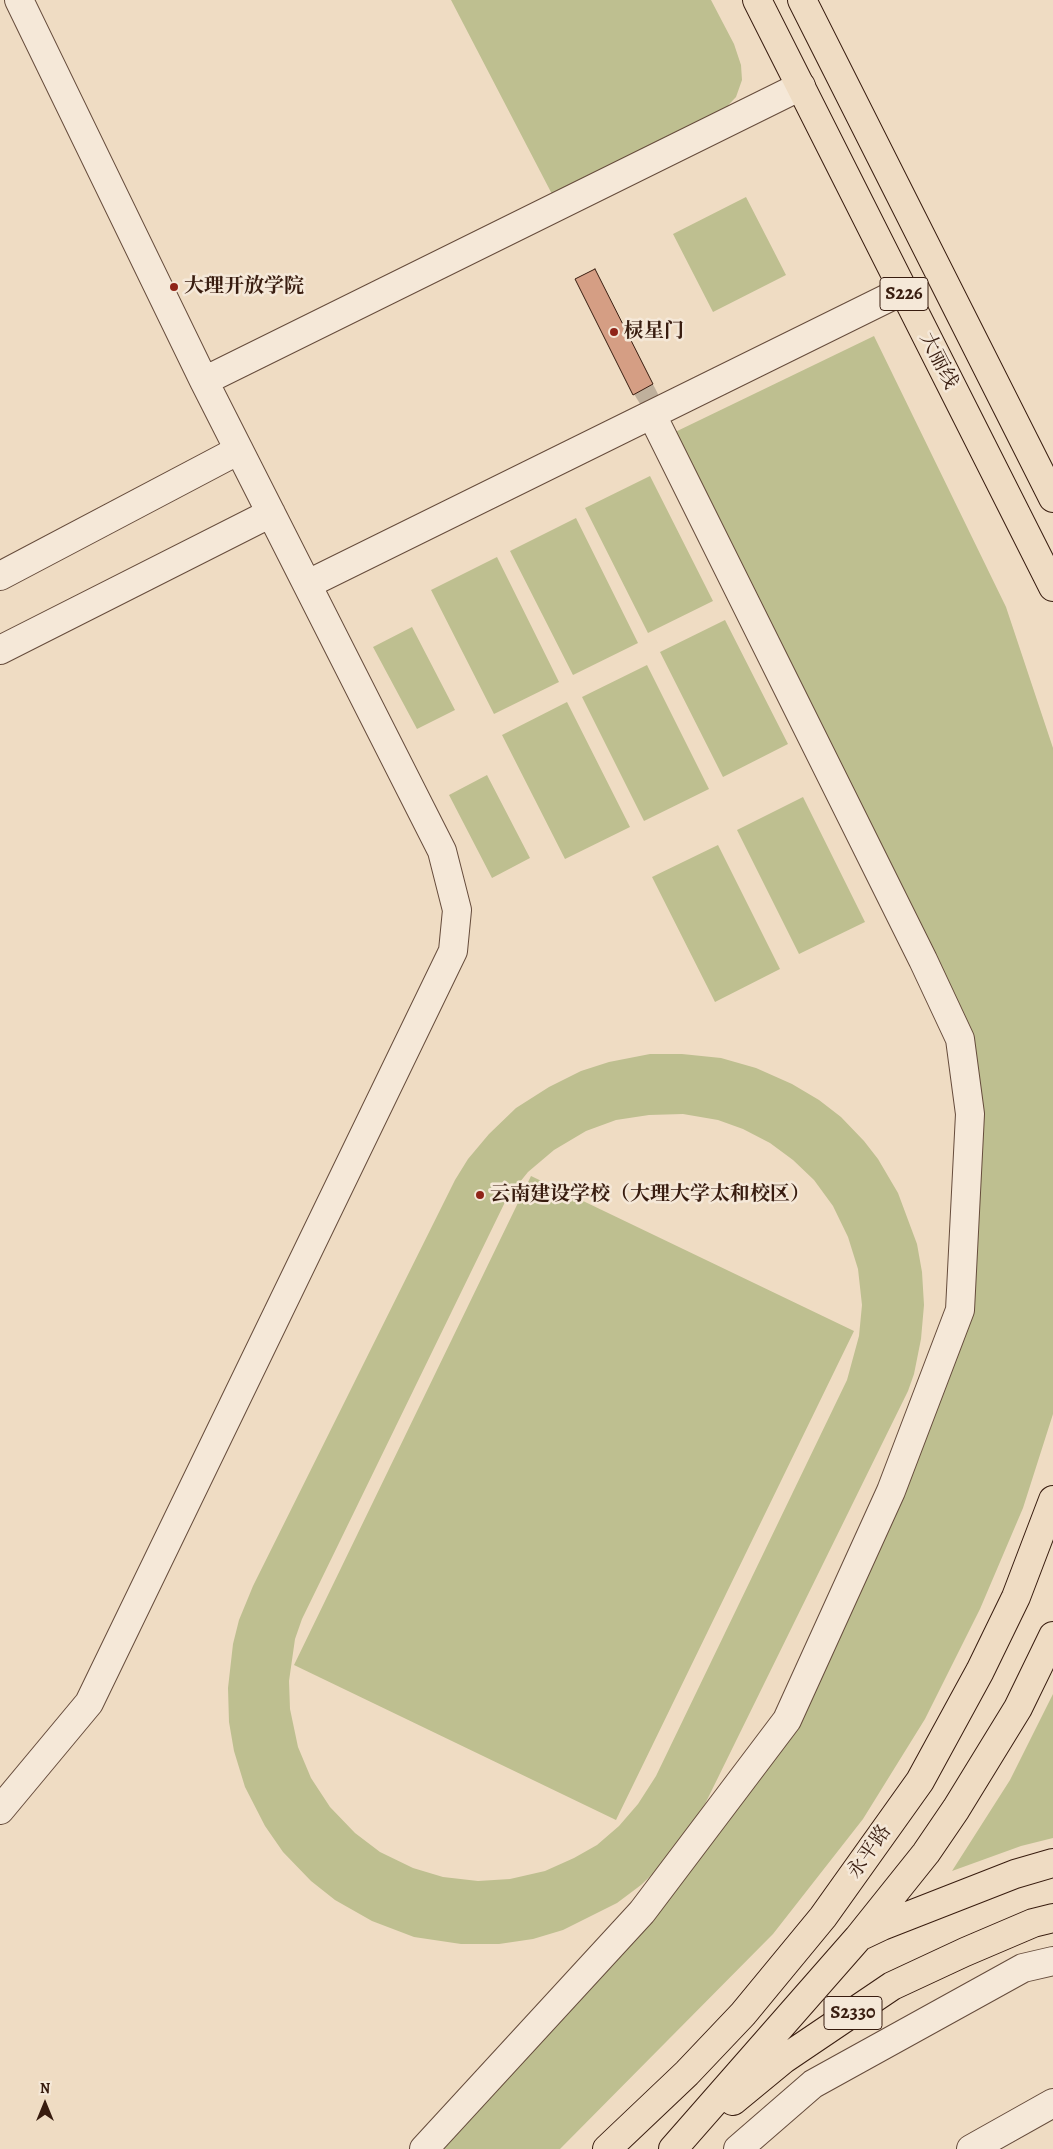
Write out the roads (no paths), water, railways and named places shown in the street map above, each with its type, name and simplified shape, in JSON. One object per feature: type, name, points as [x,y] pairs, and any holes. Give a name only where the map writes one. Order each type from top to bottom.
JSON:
[{"type":"main road","name":"大丽线","points":[[758,0],[902,290],[1053,587]]},
{"type":"main road","name":"大丽线","points":[[802,0],[1053,498]]},
{"type":"main road","name":"永平路","points":[[607,2149],[687,2073],[743,2014],[823,1917],[920,1781],[980,1672],[1008,1613],[1048,1518],[1053,1500]]},
{"type":"main road","points":[[674,2148],[858,1938],[926,1853],[956,1809],[1018,1708],[1053,1636]]},
{"type":"main road","points":[[743,2014],[858,1938],[882,1926],[1015,1874],[1053,1863]]},
{"type":"main road","name":"S2330","points":[[674,2148],[784,2059],[892,1986],[1033,1923],[1053,1918]]},
{"type":"street","points":[[0,1810],[89,1702],[453,951],[458,910],[442,851],[204,381],[19,0]]},
{"type":"street","points":[[204,381],[800,86]]},
{"type":"street","points":[[308,584],[902,290]]},
{"type":"street","points":[[424,2149],[642,1912],[787,1720],[891,1492],[960,1310],[970,1114],[960,1039],[919,951],[652,415]]},
{"type":"street","points":[[0,576],[240,450]]},
{"type":"street","points":[[0,650],[271,512]]},
{"type":"street","points":[[738,2149],[812,2084],[1023,1968],[1053,1961]]},
{"type":"street","points":[[971,2149],[1053,2103]]},
{"type":"place","name":"大理开放学院","points":[[174,287]]},
{"type":"place","name":"棂星门","points":[[614,332]]},
{"type":"place","name":"云南建设学校（大理大学太和校区）","points":[[480,1195]]}]
